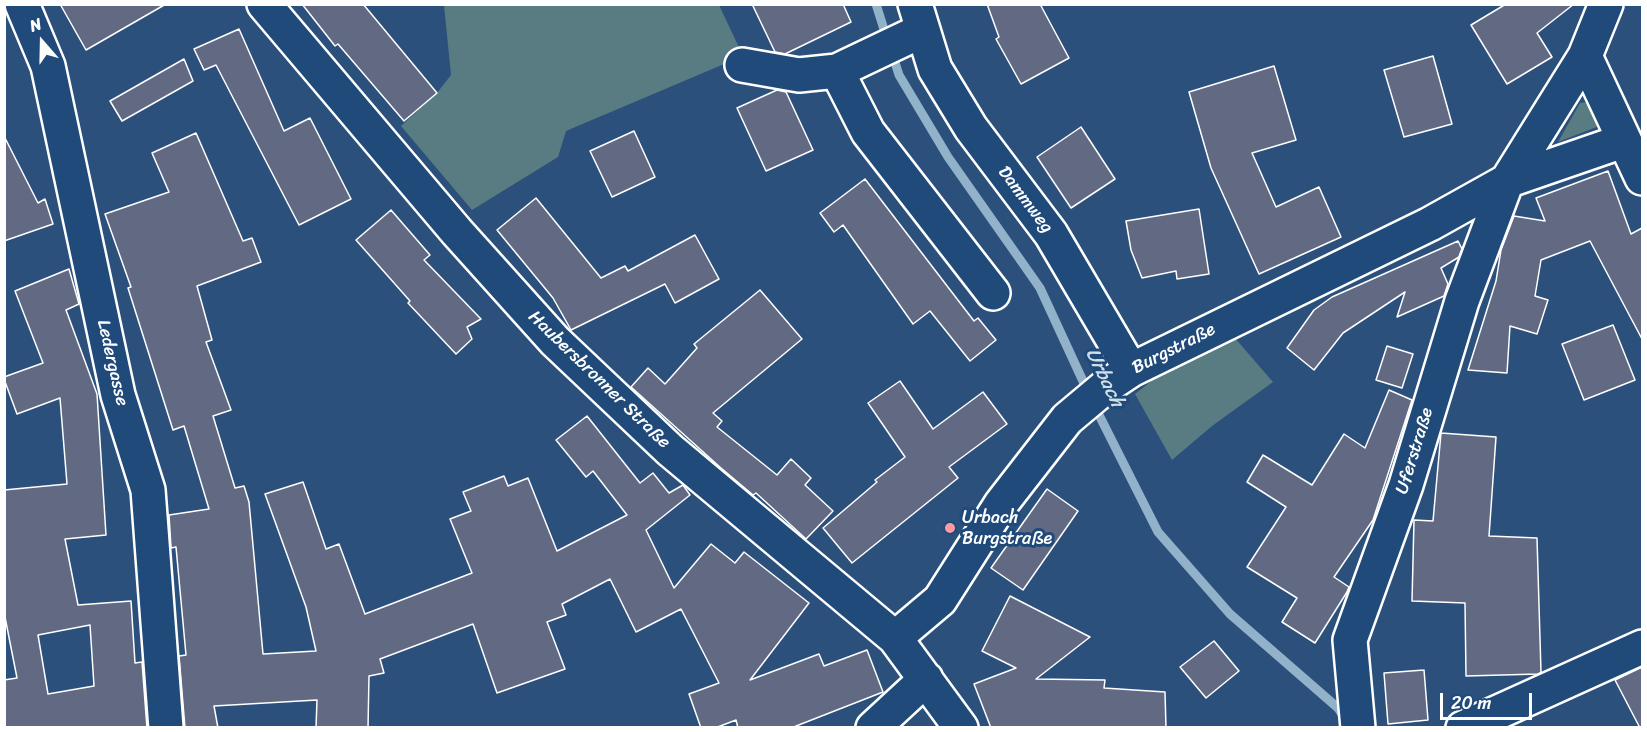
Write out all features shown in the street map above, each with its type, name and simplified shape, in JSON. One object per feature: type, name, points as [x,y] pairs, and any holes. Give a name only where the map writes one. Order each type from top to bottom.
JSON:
[{"type":"street","name":"Ledergasse","points":[[22,4],[48,66],[118,395],[148,490],[166,728]]},
{"type":"street","name":"Haubersbronner Straße","points":[[264,4],[457,232],[555,341],[670,450],[895,638],[961,728]]},
{"type":"street","name":"Burgstraße","points":[[1507,180],[1585,56],[1606,4]]},
{"type":"street","name":"Dammweg","points":[[742,65],[799,75],[837,71],[868,56],[913,25],[934,69],[971,128],[1051,234],[1118,379]]},
{"type":"street","points":[[1585,56],[1642,178]]},
{"type":"street","points":[[837,71],[868,132],[993,293]]},
{"type":"street","name":"Burgstraße","points":[[895,638],[940,600],[1001,504],[1067,418],[1118,379],[1430,224],[1507,180],[1623,141]]},
{"type":"street","name":"Uferstraße","points":[[1359,727],[1350,640],[1406,485],[1462,301],[1507,180]]},
{"type":"street","points":[[1462,728],[1642,647]]},
{"type":"street","points":[[873,728],[926,679]]},
{"type":"green space","points":[[444,5],[719,5],[743,56],[566,131],[558,157],[472,210],[401,126],[437,93],[451,75]]},
{"type":"green space","points":[[1589,102],[1599,126],[1558,142],[1580,103]]},
{"type":"green space","points":[[1234,337],[1273,382],[1212,426],[1172,460],[1135,394],[1159,375]]},
{"type":"building","points":[[60,4],[166,4],[86,50]]},
{"type":"building","points":[[302,4],[363,4],[437,93],[404,121],[338,44],[335,46]]},
{"type":"building","points":[[752,4],[843,4],[851,22],[785,54],[775,52]]},
{"type":"building","points":[[987,4],[1040,4],[1069,58],[1021,84],[996,39],[999,37]]},
{"type":"building","points":[[1506,4],[1574,4],[1537,33],[1552,57],[1507,84],[1471,25]]},
{"type":"building","points":[[239,29],[284,131],[310,118],[351,199],[299,225],[216,65],[204,70],[194,49]]},
{"type":"building","points":[[1433,56],[1452,124],[1404,137],[1384,70]]},
{"type":"building","points":[[184,59],[193,81],[122,121],[110,101]]},
{"type":"building","points":[[1274,66],[1296,140],[1252,153],[1276,207],[1319,187],[1341,237],[1259,274],[1211,168],[1189,92]]},
{"type":"building","points":[[777,90],[786,92],[813,150],[766,171],[737,108]]},
{"type":"building","points":[[1081,127],[1115,179],[1071,208],[1037,157]]},
{"type":"building","points":[[634,131],[655,177],[612,197],[590,151]]},
{"type":"building","points":[[196,133],[243,241],[252,238],[261,262],[197,286],[212,340],[206,342],[231,410],[213,416],[235,488],[244,486],[249,502],[263,654],[316,651],[306,607],[265,494],[303,482],[326,549],[339,544],[365,614],[472,573],[450,519],[471,511],[463,492],[504,476],[508,486],[528,478],[557,551],[627,515],[593,471],[586,477],[556,440],[587,416],[640,483],[653,473],[669,493],[683,485],[690,495],[646,530],[674,588],[711,544],[735,563],[744,552],[809,603],[750,680],[819,654],[824,666],[867,650],[883,692],[791,728],[738,728],[736,720],[715,728],[701,728],[689,694],[719,683],[681,609],[636,632],[610,579],[562,604],[566,615],[547,622],[565,669],[497,693],[473,624],[380,659],[384,673],[369,676],[368,728],[316,728],[317,700],[214,706],[218,728],[185,728],[179,656],[186,655],[176,547],[171,548],[169,515],[209,509],[184,426],[173,430],[128,288],[131,287],[105,214],[169,192],[152,153]]},
{"type":"building","points":[[4,136],[38,203],[45,199],[53,224],[4,241]]},
{"type":"building","points":[[1608,171],[1631,234],[1642,228],[1642,339],[1590,241],[1541,260],[1535,296],[1548,300],[1537,334],[1510,326],[1507,373],[1468,370],[1496,281],[1501,250],[1514,216],[1545,221],[1536,198]]},
{"type":"building","points":[[865,179],[974,321],[978,318],[996,340],[970,361],[930,311],[913,324],[843,225],[834,232],[820,213]]},
{"type":"building","points":[[536,198],[601,278],[625,266],[628,271],[695,235],[719,279],[675,303],[665,284],[571,330],[553,298],[497,230]]},
{"type":"building","points":[[1199,209],[1209,274],[1177,279],[1176,271],[1142,278],[1131,250],[1126,221]]},
{"type":"building","points":[[391,210],[430,255],[424,260],[481,319],[467,327],[472,339],[456,354],[408,303],[410,301],[356,240]]},
{"type":"building","points":[[1458,241],[1462,249],[1459,257],[1441,268],[1448,284],[1444,296],[1397,317],[1405,292],[1343,333],[1314,370],[1287,348],[1314,310],[1332,297]]},
{"type":"building","points":[[69,269],[79,304],[66,310],[97,394],[106,535],[65,539],[78,605],[131,601],[135,663],[142,662],[147,728],[4,728],[4,680],[17,678],[4,612],[4,490],[67,484],[60,398],[17,414],[4,379],[4,377],[43,363],[15,291]],"holes":[[[90,625],[94,686],[48,694],[38,635]]]},
{"type":"building","points":[[760,290],[802,339],[713,413],[722,421],[717,427],[777,475],[791,459],[811,478],[805,485],[833,511],[806,539],[756,493],[753,495],[721,468],[631,387],[648,368],[665,384],[697,348],[694,344]]},
{"type":"building","points":[[1613,325],[1635,380],[1584,400],[1562,344]]},
{"type":"building","points":[[1387,346],[1413,354],[1402,388],[1376,380]]},
{"type":"building","points":[[900,381],[933,429],[983,392],[1007,424],[949,467],[958,478],[852,563],[823,528],[877,482],[875,480],[905,457],[868,403]]},
{"type":"building","points":[[1389,390],[1412,400],[1373,520],[1334,577],[1349,587],[1315,643],[1282,622],[1297,598],[1247,567],[1286,507],[1247,482],[1263,455],[1312,485],[1344,434],[1365,448]]},
{"type":"building","points":[[1441,433],[1496,437],[1489,536],[1537,538],[1541,672],[1538,674],[1466,676],[1465,603],[1412,601],[1414,520],[1433,521]]},
{"type":"building","points":[[1047,489],[1078,511],[1023,590],[991,568]]},
{"type":"building","points":[[1010,596],[1090,637],[1036,679],[1105,680],[1104,688],[1165,692],[1166,728],[991,728],[974,684],[1016,668],[982,651]]},
{"type":"building","points":[[1214,641],[1239,671],[1206,698],[1180,667]]},
{"type":"building","points":[[1642,667],[1642,728],[1640,728],[1615,680]]},
{"type":"building","points":[[1424,670],[1428,720],[1388,724],[1384,673]]},
{"type":"waterway","name":"Urbach","points":[[876,4],[887,39]]},
{"type":"waterway","name":"Urbach","points":[[892,53],[899,75],[948,157],[1040,288],[1088,392]]},
{"type":"waterway","name":"Urbach","points":[[1094,405],[1158,532],[1230,614],[1338,708],[1346,720]]},
{"type":"place","name":"Urbach Burgstraße","points":[[950,528]]}]
